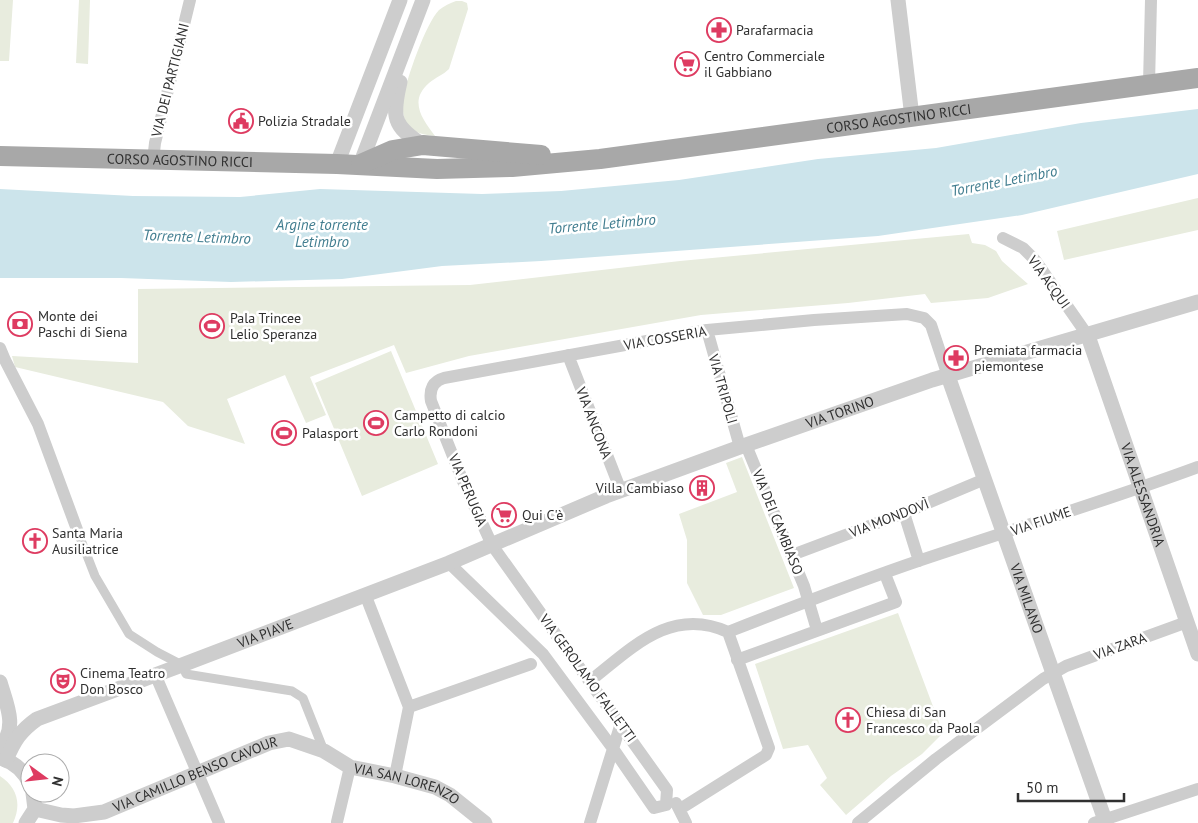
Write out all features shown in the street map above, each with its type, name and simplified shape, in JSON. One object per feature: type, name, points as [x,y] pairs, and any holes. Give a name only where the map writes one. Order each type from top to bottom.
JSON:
[{"type":"main road","name":"CORSO AGOSTINO RICCI","points":[[0,156],[337,164],[437,169],[512,167],[600,159],[1198,78]]},
{"type":"main road","name":"CORSO AGOSTINO RICCI","points":[[360,165],[393,150],[423,145],[600,159]]},
{"type":"street","name":"VIA DEI PARTIGIANI","points":[[153,160],[155,143],[190,0]]},
{"type":"street","points":[[337,164],[400,0]]},
{"type":"street","points":[[360,165],[423,0]]},
{"type":"street","points":[[898,0],[912,117]]},
{"type":"street","points":[[1149,84],[1152,0]]},
{"type":"street","points":[[408,37],[410,53],[395,100],[396,114],[399,127],[408,136],[423,145]]},
{"type":"street","name":"VIA ACQUI","points":[[1003,238],[1023,248],[1035,260],[1088,336]]},
{"type":"street","name":"VIA TORINO","points":[[492,545],[621,491],[743,446],[948,376],[1198,302]]},
{"type":"street","name":"VIA COSSERIA","points":[[434,407],[430,391],[435,382],[440,380],[707,330],[907,314],[924,318],[931,325],[948,376]]},
{"type":"street","name":"VIA TRIPOLI","points":[[707,330],[743,446]]},
{"type":"street","name":"VIA ALESSANDRIA","points":[[1088,336],[1140,488],[1191,625],[1198,654]]},
{"type":"street","points":[[0,348],[4,360],[38,424],[95,576],[129,634],[182,665],[186,674],[292,691],[303,698],[324,751]]},
{"type":"street","name":"VIA ANCONA","points":[[568,355],[621,491]]},
{"type":"street","name":"VIA MILANO","points":[[948,376],[1054,673],[1102,822]]},
{"type":"street","name":"VIA PERUGIA","points":[[434,407],[462,479],[492,545]]},
{"type":"street","name":"VIA DEI CAMBIASO","points":[[743,446],[792,555],[809,600],[817,630]]},
{"type":"street","name":"VIA FIUME","points":[[728,632],[809,600],[919,561],[1198,467]]},
{"type":"street","name":"VIA MONDOVÌ","points":[[792,555],[904,513],[985,479]]},
{"type":"street","points":[[904,513],[919,561]]},
{"type":"street","name":"VIA PIAVE","points":[[2,755],[23,729],[36,719],[182,665],[492,545]]},
{"type":"street","name":"VIA GEROLAMO FALLETTI","points":[[492,545],[621,723],[667,790],[686,823]]},
{"type":"street","points":[[449,563],[543,654],[654,808],[666,805],[667,790]]},
{"type":"street","points":[[737,660],[896,602],[885,574]]},
{"type":"street","points":[[365,594],[409,707],[395,776]]},
{"type":"street","points":[[590,681],[640,642],[661,630],[682,624],[702,623],[716,626],[728,632],[769,748],[766,755],[680,810]]},
{"type":"street","name":"VIA ZARA","points":[[858,823],[936,760],[1043,679],[1066,666],[1191,625]]},
{"type":"street","points":[[409,707],[531,664]]},
{"type":"street","points":[[155,674],[219,823]]},
{"type":"street","points":[[0,682],[10,715],[10,733],[5,742],[2,755],[20,769]]},
{"type":"street","name":"VIA PIAVE","points":[[10,715],[22,719],[36,719]]},
{"type":"street","points":[[590,823],[621,723]]},
{"type":"street","name":"VIA CAMILLO BENSO CAVOUR","points":[[35,809],[64,819],[85,816],[106,817],[197,773],[269,744],[289,738],[324,751]]},
{"type":"street","name":"VIA SAN LORENZO","points":[[324,751],[350,767],[395,776],[435,787],[450,795],[485,823]]},
{"type":"street","points":[[336,823],[350,767]]},
{"type":"street","points":[[1102,822],[1198,789]]},
{"type":"street","points":[[26,823],[35,809],[34,803]]},
{"type":"shaded area","points":[[0,0],[13,0],[9,61],[0,61]]},
{"type":"shaded area","points":[[79,0],[90,0],[88,64],[76,63]]},
{"type":"shaded area","points":[[456,1],[467,3],[468,9],[449,69],[429,83],[419,97],[422,117],[435,136],[416,132],[407,125],[403,105],[412,66],[434,17],[439,10]]},
{"type":"shaded area","points":[[1198,198],[1198,230],[1064,260],[1057,231]]},
{"type":"shaded area","points":[[969,234],[972,243],[985,245],[996,251],[1002,261],[1028,284],[988,298],[931,303],[925,294],[848,303],[701,315],[469,356],[406,373],[394,345],[310,377],[326,415],[306,423],[285,375],[227,399],[245,444],[188,426],[163,402],[15,367],[12,356],[138,363],[138,289],[470,285],[680,261]]},
{"type":"shaded area","name":"Campetto di calcio Carlo Rondoni","points":[[391,351],[438,464],[362,496],[315,383]]},
{"type":"shaded area","points":[[742,457],[794,588],[721,615],[703,615],[687,583],[687,540],[679,514],[737,492],[726,463]]},
{"type":"shaded area","points":[[898,613],[943,733],[922,754],[891,776],[846,815],[820,785],[827,778],[808,745],[783,749],[755,664]]},
{"type":"shaded area","points":[[0,776],[10,785],[16,796],[17,809],[13,823],[0,823]]},
{"type":"water","name":"Argine torrente Letimbro","points":[[1198,109],[1198,174],[1022,215],[878,236],[541,261],[442,266],[342,279],[231,282],[121,278],[0,278],[0,189],[133,196],[240,197],[320,189],[482,194],[561,191],[679,180],[818,159],[936,148],[1081,123]]},
{"type":"place","name":"Parafarmacia","points":[[719,30]]},
{"type":"place","name":"Centro Commerciale il Gabbiano","points":[[687,64]]},
{"type":"place","name":"Polizia Stradale","points":[[241,121]]},
{"type":"place","name":"Monte dei Paschi di Siena","points":[[20,324]]},
{"type":"place","name":"Pala Trincee Lelio Speranza","points":[[212,326]]},
{"type":"place","name":"Premiata farmacia piemontese","points":[[956,358]]},
{"type":"place","name":"Campetto di calcio Carlo Rondoni","points":[[376,423]]},
{"type":"place","name":"Palasport","points":[[284,433]]},
{"type":"place","name":"Villa Cambiaso","points":[[702,488]]},
{"type":"place","name":"Qui C'è","points":[[504,515]]},
{"type":"place","name":"Santa Maria Ausiliatrice","points":[[35,541]]},
{"type":"place","name":"Cinema Teatro Don Bosco","points":[[63,681]]},
{"type":"place","name":"Chiesa di San Francesco da Paola","points":[[848,720]]},
{"type":"water label","name":"Torrente Letimbro","points":[[1004,181]]},
{"type":"water label","name":"Torrente Letimbro","points":[[602,224]]},
{"type":"water label","name":"Torrente Letimbro","points":[[197,237]]}]
